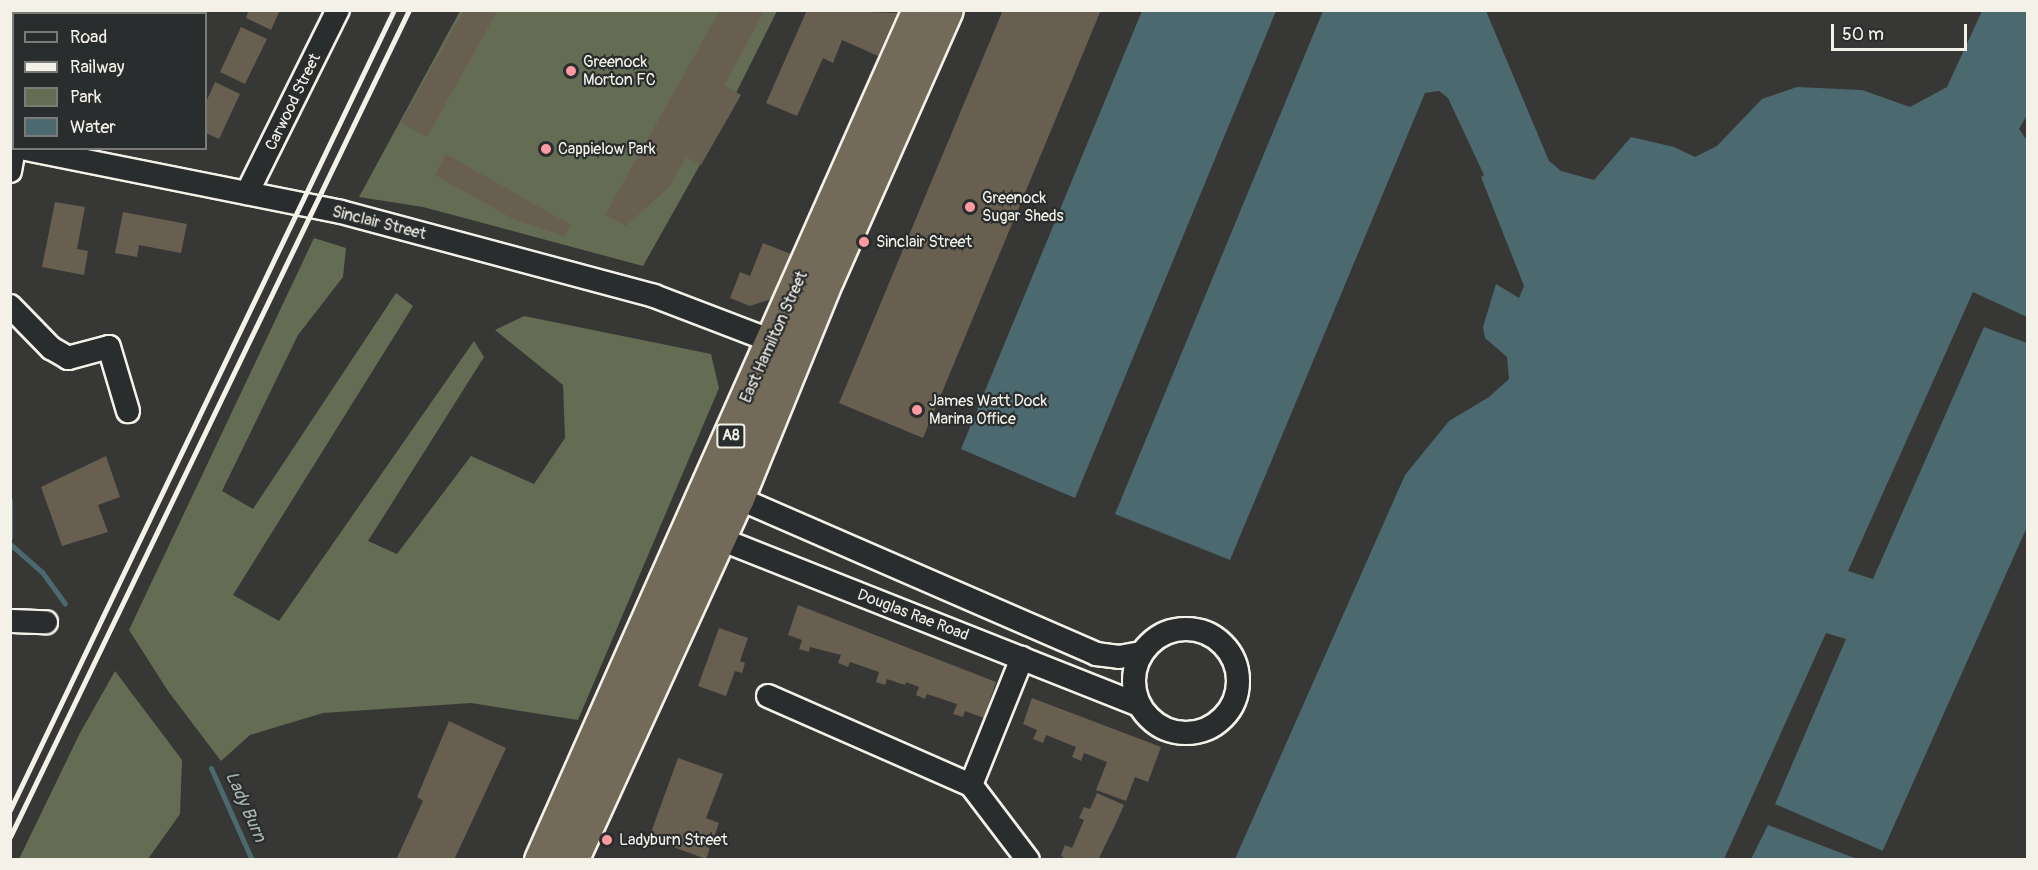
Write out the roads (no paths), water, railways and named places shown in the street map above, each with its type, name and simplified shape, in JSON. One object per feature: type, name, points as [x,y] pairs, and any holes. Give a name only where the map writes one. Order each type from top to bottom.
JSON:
[{"type":"highway","name":"East Hamilton Street","points":[[540,860],[609,713],[723,492],[785,346],[919,10]]},
{"type":"highway","name":"East Hamilton Street","points":[[785,346],[946,10]]},
{"type":"highway","name":"East Hamilton Street","points":[[571,860],[701,532]]},
{"type":"street","name":"Carwood Street","points":[[247,194],[338,10]]},
{"type":"street","points":[[10,171],[13,150]]},
{"type":"street","name":"Sinclair Street","points":[[31,150],[341,212],[654,296],[785,346]]},
{"type":"street","points":[[10,306],[51,348],[68,358],[110,347],[128,411]]},
{"type":"street","points":[[723,492],[1096,654],[1119,657],[1141,652],[1165,633],[1196,628],[1215,636],[1232,654],[1239,676],[1236,700],[1222,720],[1201,732],[1177,733],[1155,724],[1139,705],[1133,679],[1141,652]]},
{"type":"street","name":"Douglas Rae Road","points":[[701,532],[1139,705]]},
{"type":"street","points":[[10,621],[46,622]]},
{"type":"street","points":[[971,785],[1022,658]]},
{"type":"street","points":[[768,696],[971,785],[1028,860]]},
{"type":"water","points":[[1142,11],[1276,11],[1075,498],[961,449]]},
{"type":"water","points":[[1323,11],[1486,11],[1549,161],[1561,171],[1594,180],[1631,137],[1674,147],[1695,157],[1717,146],[1762,99],[1797,87],[1862,90],[1910,107],[1947,87],[1982,11],[2027,11],[2027,115],[2019,129],[2028,142],[2027,527],[1879,859],[1235,859],[1405,475],[1449,421],[1489,397],[1509,379],[1507,357],[1485,338],[1483,327],[1496,284],[1519,298],[1524,286],[1481,177],[1484,175],[1448,98],[1439,91],[1425,93],[1230,560],[1115,514]]},
{"type":"waterway","name":"Lady Burn","points":[[10,500],[10,537]]},
{"type":"waterway","name":"Lady Burn","points":[[10,544],[42,572],[65,604]]},
{"type":"waterway","name":"Lady Burn","points":[[211,768],[252,860]]},
{"type":"railway","points":[[10,810],[394,10]]},
{"type":"railway","points":[[10,837],[409,10]]},
{"type":"place","name":"Greenock Morton FC","points":[[571,71]]},
{"type":"place","name":"Cappielow Park","points":[[546,149]]},
{"type":"place","name":"Greenock Sugar Sheds","points":[[970,207]]},
{"type":"place","name":"Sinclair Street","points":[[864,242]]},
{"type":"place","name":"James Watt Dock Marina Office","points":[[917,410]]},
{"type":"place","name":"Ladyburn Street","points":[[607,840]]}]
